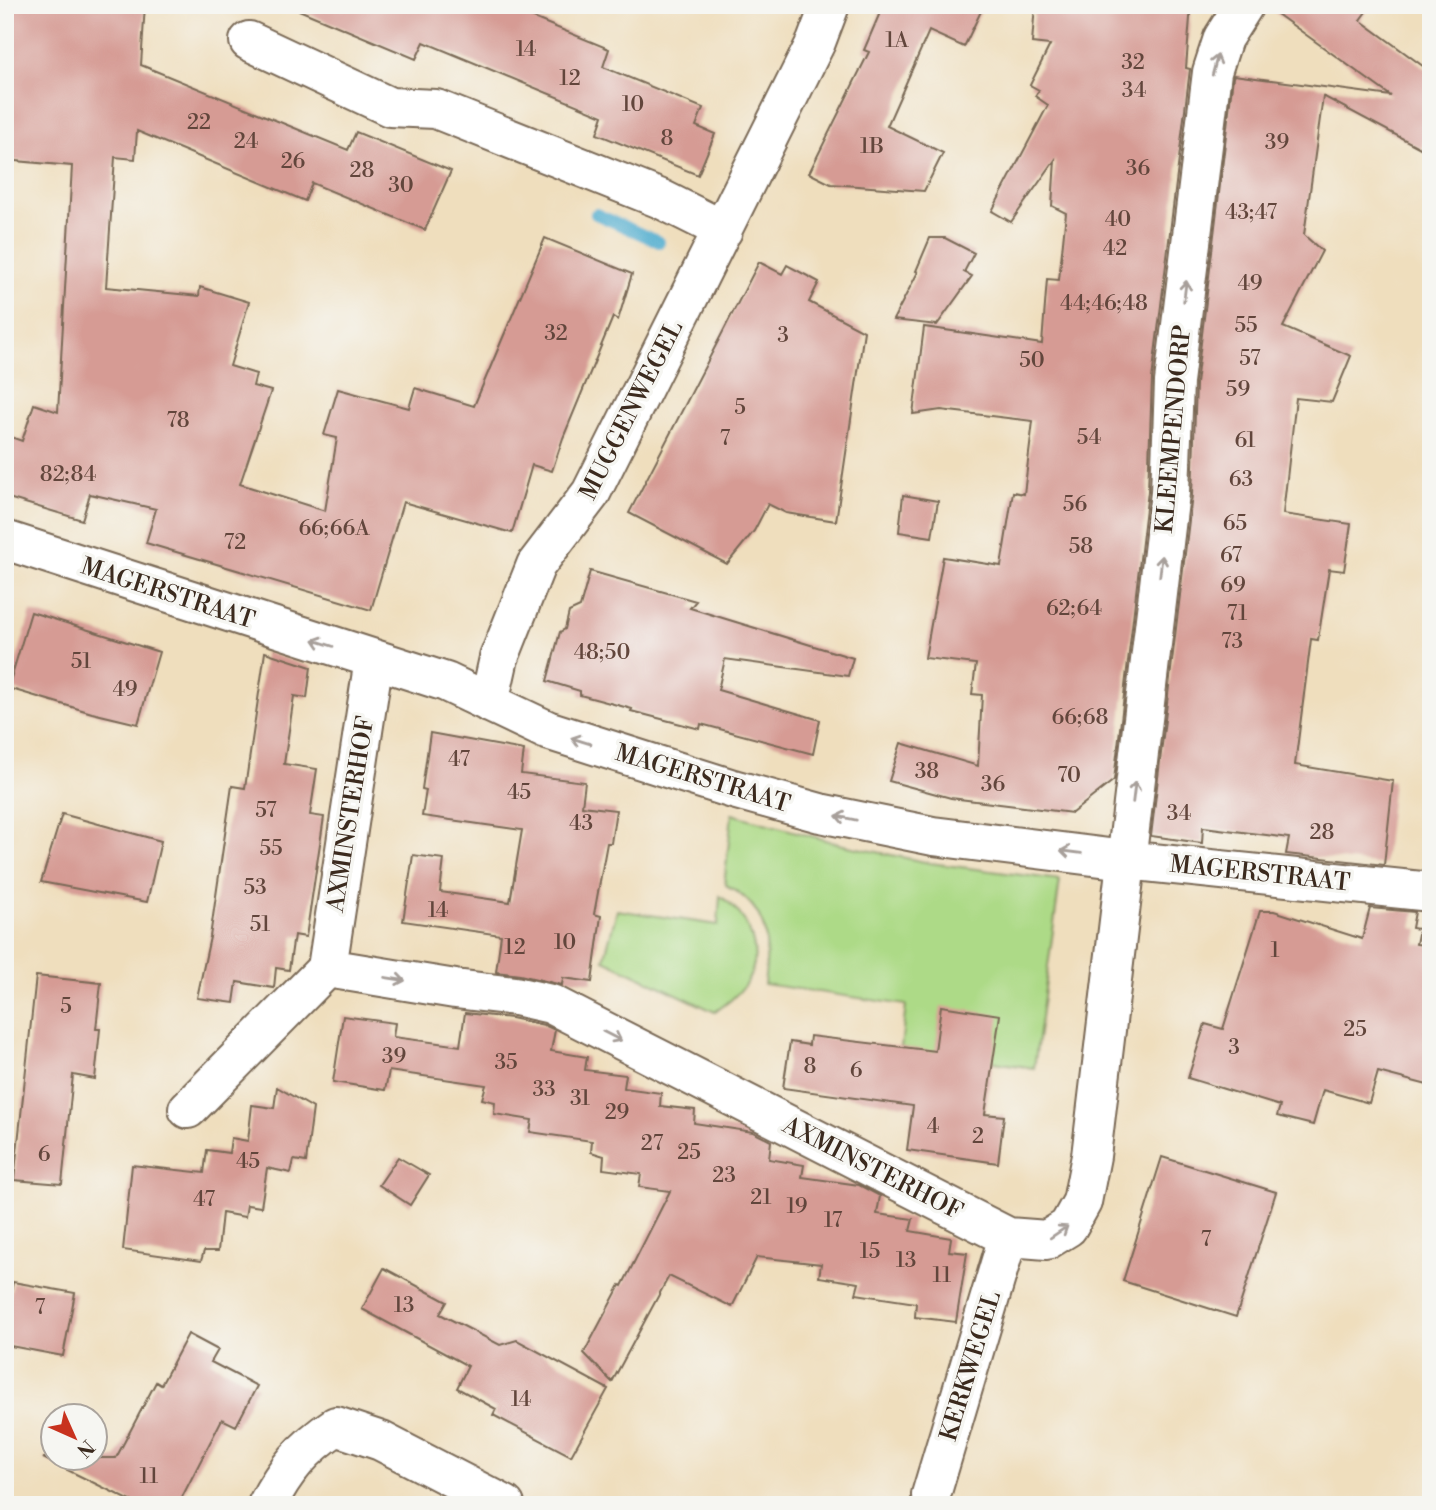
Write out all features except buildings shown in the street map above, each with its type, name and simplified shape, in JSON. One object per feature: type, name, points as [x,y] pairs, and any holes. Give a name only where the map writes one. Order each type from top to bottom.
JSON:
[{"type":"street","name":"MUGGENWEGEL","points":[[489,703],[499,658],[536,565],[591,493],[816,42],[830,5]]},
{"type":"street","name":"KLEEMPENDORP","points":[[1125,859],[1170,493],[1174,382],[1212,72],[1223,38],[1244,5]]},
{"type":"street","points":[[249,41],[390,107],[436,109],[661,198],[723,230]]},
{"type":"street","name":"MAGERSTRAAT","points":[[5,540],[446,682],[547,730],[733,789],[820,813],[933,836],[1431,892]]},
{"type":"street","name":"AXMINSTERHOF","points":[[374,659],[327,968],[515,996],[551,1004],[1008,1237],[1047,1240],[1068,1227],[1082,1202],[1091,1157],[1125,859]]},
{"type":"street","points":[[188,1109],[327,968]]},
{"type":"street","name":"KERKWEGEL","points":[[931,1496],[1008,1237]]},
{"type":"street","points":[[267,1505],[287,1469],[314,1441],[335,1426],[381,1441],[505,1505]]},
{"type":"green space","points":[[732,814],[843,845],[930,863],[1060,880],[1034,1068],[901,1048],[906,1005],[764,984],[766,939],[759,915],[740,894],[726,885]]},
{"type":"green space","points":[[720,896],[739,914],[746,925],[752,937],[754,962],[744,986],[715,1012],[604,960],[617,910],[718,925]]},
{"type":"waterway","points":[[596,214],[659,242]]}]
